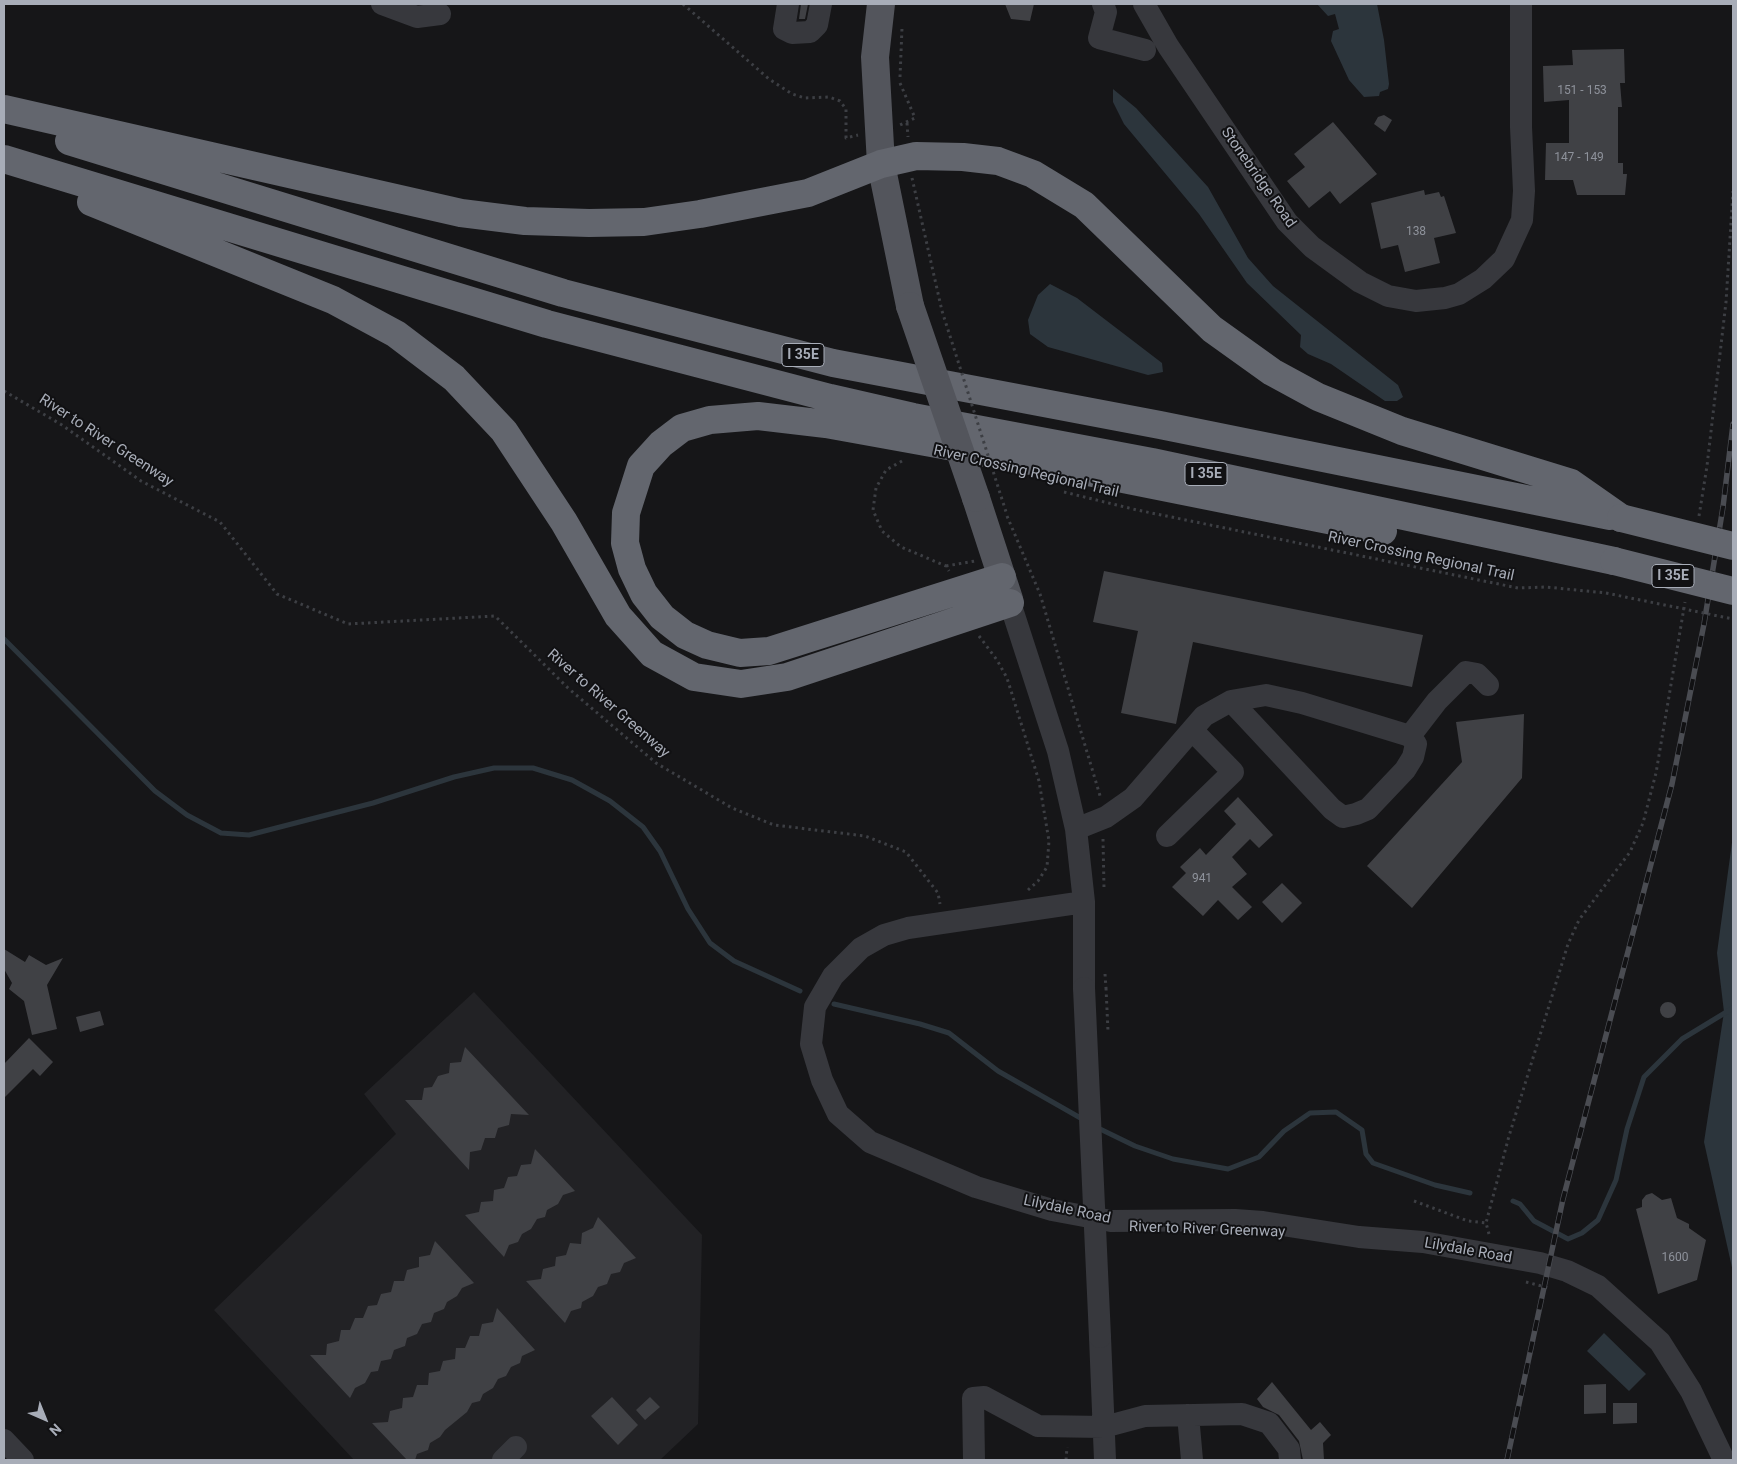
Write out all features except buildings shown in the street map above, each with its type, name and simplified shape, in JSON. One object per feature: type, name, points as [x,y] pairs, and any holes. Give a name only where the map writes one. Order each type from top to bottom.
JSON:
[{"type":"highway","points":[[4,109],[461,213],[525,221],[644,222],[700,214],[808,193],[881,164],[916,156],[963,157],[998,161],[1033,174],[1084,205],[1212,329],[1272,372],[1318,397],[1402,431],[1571,483],[1621,518]]},
{"type":"highway","name":"I 35E","points":[[4,120],[563,293],[833,363],[1160,425],[1621,518],[1733,546]]},
{"type":"highway","name":"I 35E","points":[[4,159],[547,324],[830,398],[913,417],[1152,462],[1614,561],[1733,591]]},
{"type":"highway","points":[[4,167],[333,300],[396,334],[454,378],[504,431],[564,522],[618,616],[652,654],[694,677],[741,684],[787,676],[1010,603]]},
{"type":"highway","points":[[998,567],[960,590],[769,651],[740,653],[707,645],[685,635],[662,617],[644,594],[632,569],[625,543],[626,513],[641,466],[661,444],[682,428],[710,420],[758,416],[826,424],[1052,465],[1491,553],[1581,554]]},
{"type":"main road","points":[[881,4],[875,57],[881,164],[910,306],[1010,603]]},
{"type":"street","points":[[382,4],[418,17],[440,14]]},
{"type":"street","points":[[788,4],[784,29],[792,33],[810,32],[817,25],[821,4]]},
{"type":"street","points":[[1103,4],[1106,12],[1099,38],[1145,50]]},
{"type":"street","name":"Stonebridge Road","points":[[1144,4],[1168,46],[1287,222],[1312,246],[1360,282],[1388,296],[1416,301],[1445,298],[1459,294],[1483,279],[1504,259],[1522,220],[1524,191],[1521,126],[1521,4]]},
{"type":"street","points":[[1010,603],[1058,751],[1076,829],[1084,902],[1084,988],[1105,1460]]},
{"type":"street","points":[[1410,736],[1437,701],[1466,672],[1477,674],[1488,685]]},
{"type":"street","points":[[1076,829],[1106,817],[1133,798],[1204,716],[1232,701],[1266,695],[1302,703],[1410,736],[1416,744],[1413,757],[1405,770],[1368,809],[1343,817],[1332,809],[1232,701]]},
{"type":"street","points":[[1167,836],[1234,772],[1192,730]]},
{"type":"street","name":"Lilydale Road","points":[[1084,902],[908,928],[884,935],[861,948],[833,976],[815,1007],[811,1044],[822,1080],[838,1114],[870,1142],[976,1187],[1052,1210],[1111,1221],[1235,1220],[1263,1222],[1359,1237],[1423,1242],[1540,1264],[1567,1271],[1598,1286],[1660,1342],[1692,1391],[1724,1460]]},
{"type":"street","points":[[974,1460],[973,1398],[984,1397],[1038,1426],[1104,1427],[1145,1416],[1242,1414],[1261,1418],[1269,1423],[1289,1449],[1290,1460]]},
{"type":"street","points":[[1188,1414],[1192,1460]]},
{"type":"street","points":[[4,1440],[23,1460]]},
{"type":"path","points":[[683,4],[769,79],[792,94],[805,98],[829,97],[840,101],[846,109],[846,138]]},
{"type":"path","points":[[902,27],[900,83],[915,118],[907,123]]},
{"type":"path","points":[[912,176],[942,311],[1006,515],[1022,552]]},
{"type":"path","points":[[1698,523],[1707,466],[1726,302],[1733,190]]},
{"type":"path","name":"River to River Greenway","points":[[4,391],[62,425],[141,481],[220,522],[278,594],[348,624],[495,616],[568,688],[656,763],[732,808],[774,825],[865,836],[906,852],[938,894],[940,905]]},
{"type":"path","name":"River Crossing Regional Trail","points":[[910,460],[901,461],[886,470],[876,488],[873,510],[882,532],[901,547],[946,566]]},
{"type":"path","name":"River Crossing Regional Trail","points":[[985,472],[1004,476]]},
{"type":"path","name":"River Crossing Regional Trail","points":[[1061,491],[1137,510],[1518,588],[1546,587],[1606,593],[1733,619]]},
{"type":"path","points":[[946,566],[998,567]]},
{"type":"path","points":[[946,566],[960,590]]},
{"type":"path","points":[[1414,1200],[1468,1222],[1486,1223],[1532,1058],[1568,944],[1579,920],[1630,852],[1643,823],[1656,773],[1685,599]]},
{"type":"path","points":[[969,616],[979,637],[997,660],[1007,678],[1039,782],[1049,840],[1047,867],[1038,881],[1025,892]]},
{"type":"path","points":[[933,906],[949,904]]},
{"type":"path","points":[[1524,1282],[1558,1290]]},
{"type":"path","points":[[1066,1460],[1067,1446]]},
{"type":"shaded area","points":[[1317,4],[1377,4],[1384,40],[1389,84],[1388,89],[1380,92],[1379,96],[1364,97],[1349,80],[1331,41],[1333,31],[1339,29],[1335,14],[1328,16]]},
{"type":"shaded area","points":[[1113,89],[1136,108],[1208,187],[1248,258],[1273,286],[1398,385],[1403,397],[1397,401],[1385,401],[1331,364],[1308,354],[1300,347],[1301,335],[1247,283],[1199,214],[1124,124],[1113,102]]},
{"type":"shaded area","points":[[1050,284],[1077,298],[1162,363],[1163,372],[1148,375],[1048,347],[1030,334],[1028,320],[1038,295]]},
{"type":"shaded area","points":[[1733,835],[1733,1272],[1704,1142],[1724,1012],[1717,953]]},
{"type":"shaded area","points":[[474,992],[702,1235],[698,1424],[660,1460],[354,1460],[214,1310],[396,1134],[364,1094]]},
{"type":"shaded area","points":[[1604,1333],[1646,1374],[1629,1391],[1587,1351]]},
{"type":"waterway","points":[[4,639],[155,791],[187,815],[221,833],[249,835],[373,803],[454,777],[494,768],[533,768],[572,780],[610,801],[643,827],[660,851],[688,909],[710,943],[734,961],[800,991]]},
{"type":"waterway","points":[[834,1004],[920,1024],[949,1033],[998,1071],[1084,1120]]},
{"type":"waterway","points":[[1513,1201],[1520,1204],[1534,1221],[1568,1239],[1582,1233],[1598,1220],[1616,1180],[1627,1129],[1644,1077],[1682,1039],[1733,1008]]},
{"type":"waterway","points":[[1098,1128],[1135,1146],[1173,1159],[1228,1169],[1259,1157],[1284,1131],[1310,1113],[1336,1112],[1362,1130],[1366,1154],[1373,1163],[1435,1185],[1470,1193]]},
{"type":"railway","points":[[1507,1460],[1563,1199],[1672,784],[1704,624],[1723,507],[1733,424]]}]
